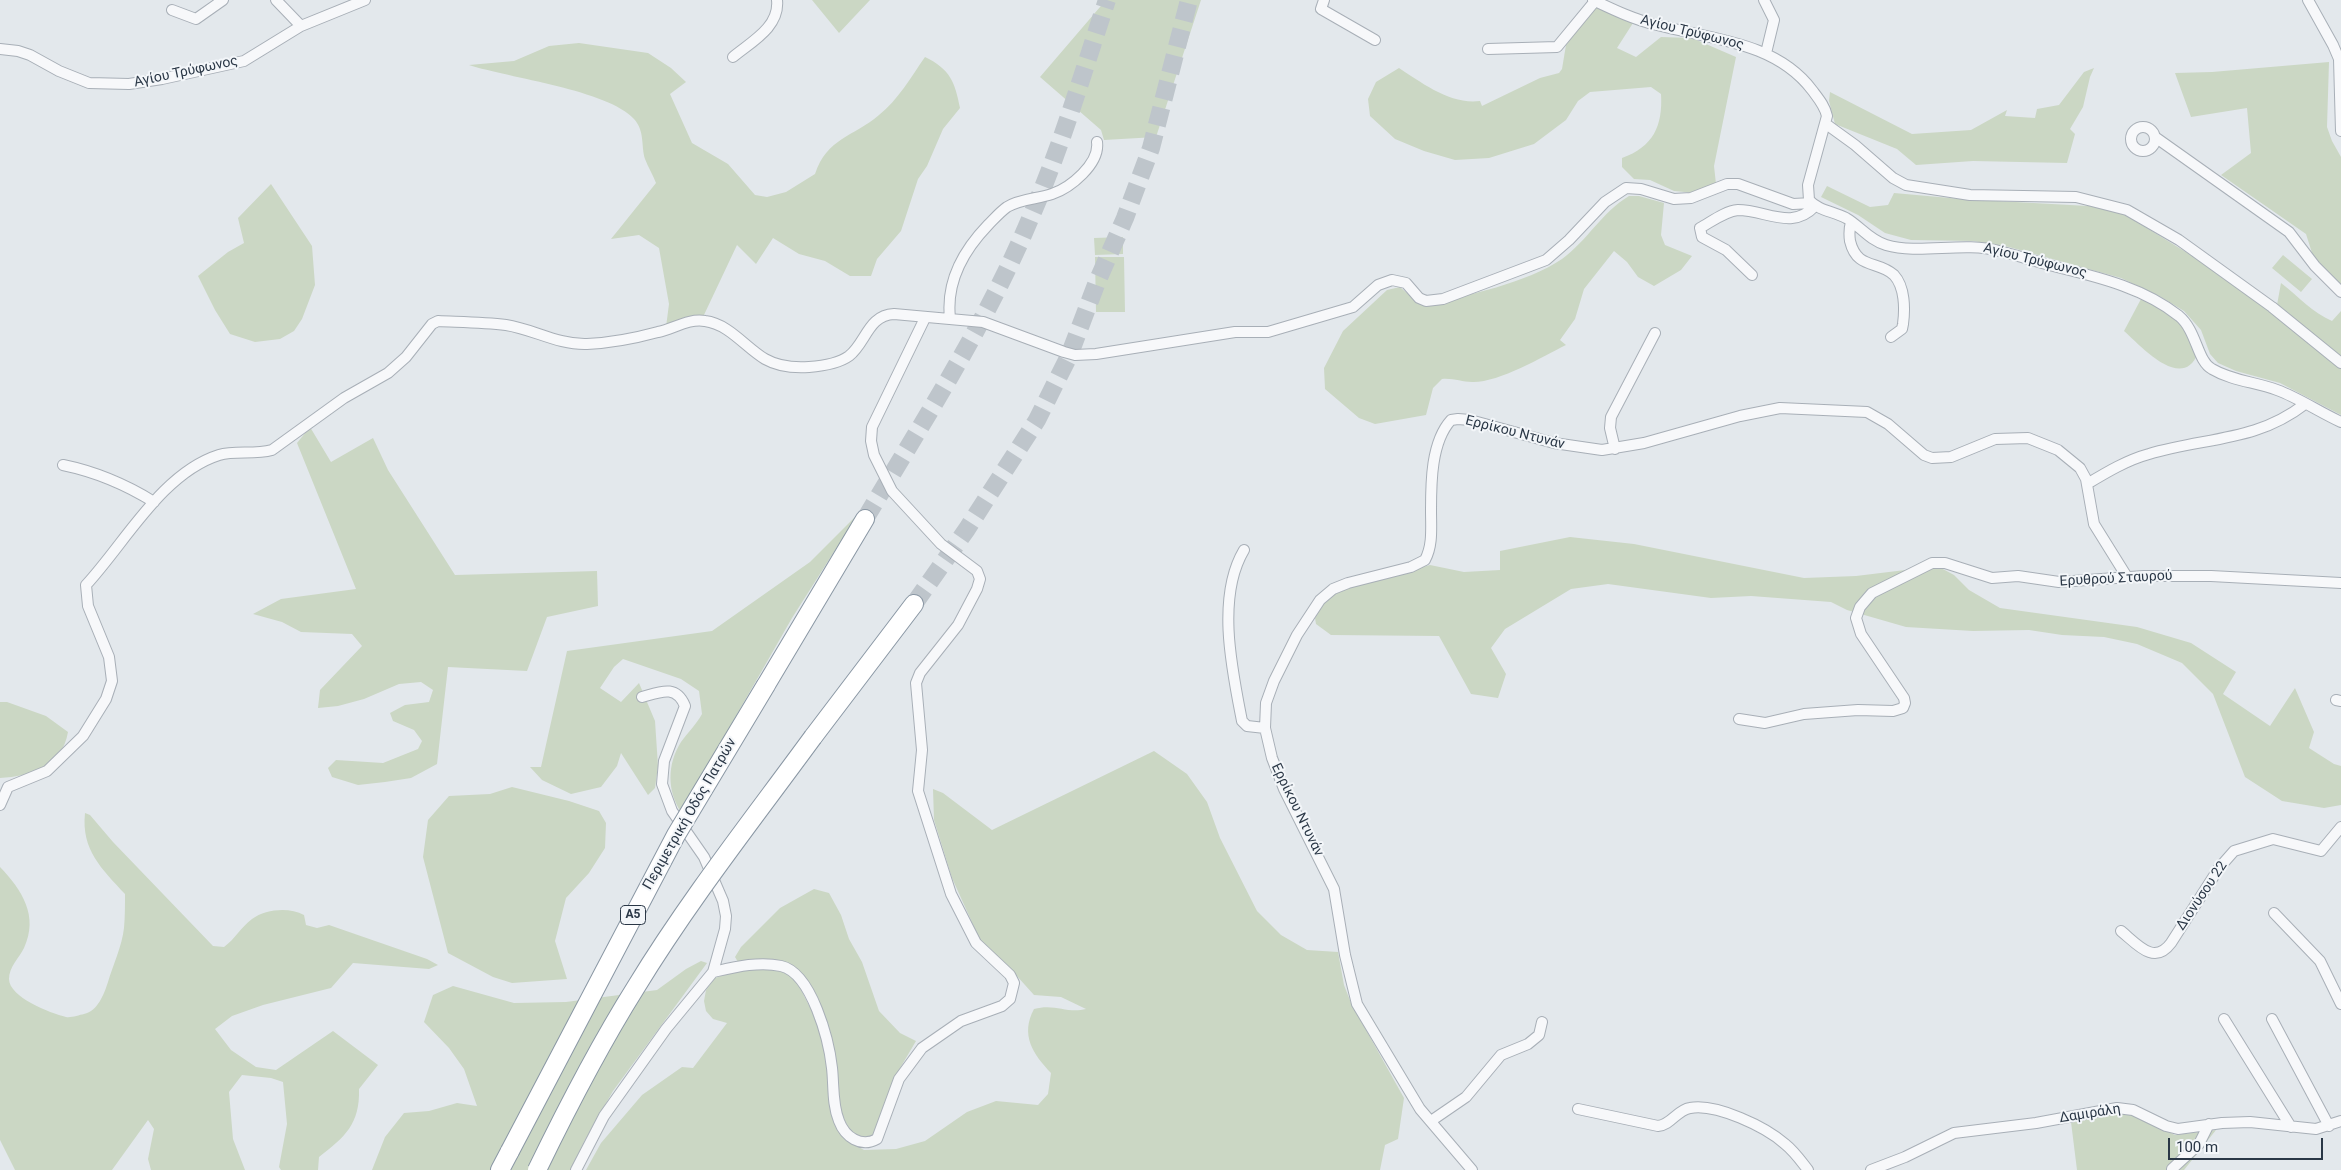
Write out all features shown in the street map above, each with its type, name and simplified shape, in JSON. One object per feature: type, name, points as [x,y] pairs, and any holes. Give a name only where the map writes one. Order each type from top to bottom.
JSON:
[{"type":"highway","name":"Περιμετρική Οδός Πατρών","points":[[500,1170],[676,835],[865,519]]},
{"type":"highway","points":[[537,1170],[591,1064],[636,986],[725,855],[914,604]]},
{"type":"street","points":[[172,10],[196,19],[223,0]]},
{"type":"street","points":[[276,0],[301,26]]},
{"type":"street","name":"Αγίου Τρύφωνος","points":[[0,49],[18,51],[30,55],[59,71],[89,83],[129,84],[162,79],[244,61],[301,26],[365,0]]},
{"type":"street","points":[[733,57],[774,21],[777,0]]},
{"type":"street","points":[[1324,0],[1321,9],[1375,40]]},
{"type":"street","points":[[1488,50],[1557,47],[1594,0]]},
{"type":"street","name":"Αγίου Τρύφωνος","points":[[1594,0],[1629,17],[1655,25],[1734,43],[1766,53],[1792,67],[1806,82],[1825,109],[1826,124]]},
{"type":"street","points":[[1764,0],[1774,20],[1766,53]]},
{"type":"street","points":[[2308,0],[2334,45],[2339,59],[2341,131]]},
{"type":"street","points":[[1814,205],[1808,197],[1808,185],[1826,124],[1855,145],[1893,178],[1906,185],[1970,195],[2076,197],[2127,210],[2185,244],[2272,307],[2341,363]]},
{"type":"street","points":[[2155,137],[2290,232],[2314,266],[2341,292]]},
{"type":"street","points":[[950,318],[949,304],[953,282],[963,257],[976,238],[1008,207],[1052,194],[1068,186],[1092,161],[1098,142]]},
{"type":"street","points":[[0,805],[8,786],[47,771],[83,736],[106,699],[112,681],[109,657],[88,606],[86,585],[154,502],[185,471],[219,455],[261,453],[272,450],[344,398],[388,373],[406,357],[432,324],[438,321],[507,325],[550,338],[581,344],[658,332],[694,321],[706,321],[726,329],[766,360],[784,366],[798,367],[825,365],[846,358],[853,352],[872,324],[887,314],[990,323],[1048,346],[1084,355],[1235,332],[1268,332],[1353,307],[1378,285],[1392,280],[1406,283],[1419,298],[1435,301],[1538,265],[1554,255],[1605,202],[1626,188],[1641,189],[1674,200],[1691,198],[1727,184],[1738,184],[1793,204],[1814,205]]},
{"type":"street","points":[[1752,275],[1726,250],[1702,237],[1700,228],[1727,213],[1737,210],[1788,219],[1798,218],[1808,213],[1814,205]]},
{"type":"street","name":"Αγίου Τρύφωνος","points":[[1814,205],[1851,222],[1870,238],[1887,245],[1901,247],[1974,247],[1996,250],[2122,285],[2162,305],[2184,320],[2194,334],[2204,362],[2211,369],[2276,389],[2341,422]]},
{"type":"street","points":[[1851,222],[1848,231],[1855,254],[1866,263],[1891,273],[1900,286],[1904,324],[1902,329],[1891,337]]},
{"type":"street","points":[[713,972],[744,965],[764,965],[782,966],[796,973],[806,987],[822,1023],[832,1067],[833,1098],[839,1122],[851,1138],[860,1143],[871,1142],[877,1138],[899,1079],[922,1048],[961,1021],[1002,1006],[1010,999],[1014,983],[1010,975],[976,943],[951,894],[918,791],[922,750],[916,683],[920,672],[958,625],[977,589],[980,579],[977,571],[941,544],[892,491],[879,468],[871,441],[872,427],[925,318]]},
{"type":"street","points":[[1615,449],[1610,428],[1611,417],[1655,333]]},
{"type":"street","points":[[2087,484],[2126,462],[2148,454],[2258,431],[2305,404]]},
{"type":"street","name":"Ερρίκου Ντυνάν","points":[[1472,1170],[1420,1109],[1357,1004],[1345,955],[1334,889],[1284,789],[1274,764],[1265,728],[1266,703],[1274,681],[1304,624],[1320,600],[1341,586],[1412,567],[1425,560],[1431,542],[1431,498],[1435,461],[1439,444],[1451,420],[1460,419],[1479,422],[1564,446],[1594,450],[1615,449],[1773,409],[1858,410],[1877,416],[1929,458],[1951,457],[1995,439],[2017,437],[2035,440],[2069,457],[2080,468],[2087,484],[2094,524],[2127,577]]},
{"type":"street","points":[[63,465],[93,472],[124,485],[154,502]]},
{"type":"street","points":[[1244,550],[1235,565],[1228,604],[1233,678],[1242,721],[1247,726],[1265,728]]},
{"type":"street","name":"Ερυθρού Σταυρού","points":[[1739,719],[1765,723],[1804,714],[1858,710],[1896,711],[1903,708],[1904,698],[1861,634],[1856,618],[1860,607],[1872,593],[1928,564],[1941,562],[1995,579],[2018,576],[2064,582],[2127,577],[2233,576],[2341,583]]},
{"type":"street","points":[[576,1170],[604,1116],[666,1029],[713,972],[725,929],[723,901],[704,857],[672,811],[662,784],[664,761],[685,706],[681,698],[673,691],[661,691],[642,697]]},
{"type":"street","name":"Διονύσου 22","points":[[2121,931],[2148,952],[2157,954],[2162,952],[2171,943],[2219,868],[2234,851],[2273,838],[2319,852],[2324,850],[2341,827]]},
{"type":"street","points":[[2274,913],[2320,961],[2341,1004]]},
{"type":"street","points":[[2224,1019],[2291,1127]]},
{"type":"street","points":[[2272,1020],[2329,1126]]},
{"type":"street","points":[[1431,1121],[1466,1097],[1501,1055],[1528,1044],[1539,1035],[1542,1022]]},
{"type":"street","points":[[1578,1109],[1658,1126],[1666,1124],[1681,1112],[1691,1108],[1726,1112],[1743,1118],[1780,1140],[1792,1150],[1808,1170]]},
{"type":"street","name":"Δαμιράλη","points":[[1871,1170],[1905,1157],[1954,1133],[2036,1124],[2117,1108],[2133,1110],[2174,1128],[2189,1129],[2209,1124],[2250,1122],[2316,1129],[2341,1121]]},
{"type":"street","points":[[2172,1169],[2198,1144],[2209,1124]]},
{"type":"green space","points":[[812,0],[870,0],[839,33]]},
{"type":"green space","points":[[1106,0],[1201,0],[1156,137],[1104,140],[1101,130],[1040,77]]},
{"type":"green space","points":[[1596,5],[1633,23],[1617,48],[1636,57],[1661,37],[1692,38],[1736,57],[1714,166],[1716,184],[1695,193],[1674,191],[1650,180],[1634,179],[1622,167],[1622,158],[1641,148],[1654,134],[1658,125],[1661,94],[1651,87],[1590,92],[1578,101],[1566,120],[1534,144],[1489,158],[1455,160],[1424,151],[1395,139],[1370,116],[1368,99],[1376,82],[1399,68],[1437,92],[1458,100],[1480,101],[1482,106],[1540,78],[1559,73],[1562,69],[1566,45]]},
{"type":"green space","points":[[579,43],[648,53],[671,68],[686,82],[670,94],[692,143],[728,164],[755,195],[767,197],[786,192],[815,174],[820,162],[834,145],[886,109],[904,88],[925,57],[940,66],[950,77],[960,108],[943,129],[927,166],[918,179],[901,231],[877,259],[871,276],[850,276],[825,261],[799,254],[773,238],[756,264],[737,245],[703,317],[666,327],[669,304],[659,248],[639,235],[611,239],[656,183],[645,159],[640,128],[634,119],[621,109],[603,100],[557,86],[469,65],[514,61],[549,46]]},
{"type":"green space","points":[[2329,62],[2327,127],[2341,157],[2341,286],[2313,256],[2306,234],[2221,175],[2251,153],[2247,108],[2191,117],[2175,73],[2212,72]]},
{"type":"green space","points":[[2094,68],[2083,107],[2070,129],[2075,134],[2067,163],[1973,161],[1916,165],[1897,149],[1835,124],[1829,101],[1830,92],[1912,134],[1971,130],[2007,110],[2005,116],[2035,118],[2037,109],[2059,105],[2084,72]]},
{"type":"green space","points":[[271,184],[312,246],[315,285],[302,319],[294,331],[280,339],[255,342],[230,334],[215,310],[198,276],[228,252],[244,243],[238,218]]},
{"type":"green space","points":[[1827,186],[1870,207],[1888,205],[1894,193],[1961,199],[2106,207],[2124,214],[2207,265],[2270,310],[2341,369],[2341,415],[2280,383],[2236,371],[2218,363],[2210,354],[2201,330],[2184,311],[2161,297],[2121,278],[2009,247],[1973,241],[1911,240],[1885,233],[1858,215],[1821,197]]},
{"type":"green space","points":[[1629,196],[1639,196],[1664,203],[1661,235],[1665,245],[1692,256],[1681,270],[1654,286],[1638,277],[1627,262],[1614,251],[1584,289],[1575,319],[1560,340],[1566,345],[1507,374],[1494,378],[1472,382],[1442,379],[1433,388],[1426,415],[1375,424],[1359,418],[1325,389],[1324,368],[1343,331],[1387,290],[1400,287],[1418,303],[1425,306],[1514,282],[1562,259],[1611,210]]},
{"type":"green space","points":[[1123,237],[1123,254],[1095,255],[1094,238]]},
{"type":"green space","points":[[2283,255],[2312,279],[2301,292],[2272,268]]},
{"type":"green space","points":[[1095,257],[1124,257],[1125,312],[1096,312]]},
{"type":"green space","points":[[2281,283],[2325,318],[2332,321],[2341,311],[2341,356],[2277,305]]},
{"type":"green space","points":[[2141,299],[2170,314],[2181,326],[2198,353],[2191,364],[2182,368],[2172,367],[2161,362],[2150,355],[2124,331]]},
{"type":"green space","points":[[310,427],[331,462],[373,438],[388,470],[455,575],[597,571],[598,606],[547,617],[527,671],[448,667],[437,764],[411,778],[358,785],[332,777],[328,768],[336,760],[383,763],[418,749],[422,741],[414,730],[393,721],[390,713],[405,705],[429,702],[433,690],[421,682],[399,684],[364,699],[338,706],[318,708],[320,690],[362,646],[352,634],[301,632],[282,622],[253,614],[281,599],[356,589],[297,443]]},
{"type":"green space","points":[[858,514],[792,618],[681,812],[673,795],[671,768],[676,750],[702,714],[699,691],[681,679],[623,659],[614,667],[600,688],[621,702],[639,683],[655,721],[658,766],[655,788],[648,795],[621,753],[617,766],[601,787],[571,794],[542,780],[530,767],[541,767],[567,651],[712,631],[810,562]]},
{"type":"green space","points":[[1570,537],[1634,544],[1804,578],[1856,576],[1930,567],[1941,568],[1954,575],[1969,590],[2000,608],[2137,627],[2191,643],[2236,672],[2223,694],[2270,726],[2295,688],[2314,732],[2309,748],[2334,764],[2341,766],[2341,805],[2324,808],[2282,801],[2245,777],[2213,694],[2182,663],[2137,644],[2104,637],[2062,635],[2029,630],[1973,631],[1906,627],[1847,610],[1831,602],[1751,596],[1711,598],[1608,584],[1571,589],[1505,629],[1491,648],[1506,674],[1498,698],[1471,694],[1439,636],[1331,635],[1316,624],[1315,618],[1321,605],[1330,594],[1357,584],[1430,565],[1464,572],[1500,570],[1500,551]]},
{"type":"green space","points":[[0,702],[7,702],[46,716],[68,732],[65,744],[52,761],[34,772],[0,778]]},
{"type":"green space","points":[[1154,751],[1187,774],[1207,802],[1220,838],[1257,911],[1281,935],[1307,950],[1338,952],[1344,985],[1351,1003],[1404,1098],[1398,1139],[1385,1145],[1380,1170],[586,1170],[601,1143],[642,1095],[682,1067],[693,1068],[727,1023],[713,1019],[706,1011],[704,1001],[706,990],[715,978],[739,969],[775,968],[795,978],[819,1025],[829,1068],[828,1098],[836,1122],[850,1142],[864,1150],[896,1149],[925,1141],[967,1112],[996,1101],[1038,1105],[1048,1094],[1051,1073],[1039,1059],[1030,1044],[1028,1027],[1034,1009],[1048,1007],[1073,1010],[1086,1009],[1061,997],[1034,995],[1007,965],[980,940],[952,878],[934,820],[933,789],[943,793],[992,830]]},
{"type":"green space","points":[[512,787],[569,801],[599,811],[606,823],[605,848],[589,873],[566,898],[555,941],[567,979],[512,983],[493,977],[448,953],[423,857],[428,820],[449,796],[490,794]]},
{"type":"green space","points":[[85,813],[90,815],[113,842],[213,946],[224,947],[248,922],[264,913],[285,910],[304,915],[306,925],[317,928],[329,925],[427,959],[438,965],[429,969],[353,963],[331,988],[263,1005],[232,1016],[215,1029],[231,1050],[256,1067],[276,1070],[333,1031],[378,1065],[359,1089],[359,1101],[354,1121],[343,1136],[319,1157],[318,1170],[281,1170],[279,1167],[287,1124],[283,1082],[271,1078],[242,1075],[229,1092],[233,1139],[245,1170],[151,1170],[148,1159],[154,1129],[148,1120],[112,1170],[15,1170],[0,1140],[0,867],[21,894],[29,914],[28,936],[24,948],[9,975],[11,986],[23,998],[59,1015],[70,1017],[89,1012],[97,1006],[102,997],[119,949],[124,928],[125,894],[101,867],[90,848],[86,838]]},
{"type":"green space","points":[[814,889],[829,893],[841,915],[849,939],[862,962],[879,1011],[900,1033],[916,1041],[896,1075],[874,1135],[861,1138],[851,1130],[843,1116],[834,1076],[828,1027],[816,996],[803,974],[791,966],[776,962],[738,962],[735,957],[741,947],[780,908]]},
{"type":"green space","points":[[701,961],[707,963],[613,1091],[585,1140],[571,1170],[372,1170],[385,1137],[404,1113],[429,1111],[457,1103],[477,1106],[464,1069],[449,1048],[424,1022],[433,995],[453,986],[514,1003],[566,1002],[657,990],[686,969]]},
{"type":"green space","points":[[2126,1112],[2175,1135],[2216,1130],[2184,1170],[2077,1170],[2071,1122]]},
{"type":"tunnel","points":[[865,519],[954,370],[1015,254],[1053,162],[1107,0]]},
{"type":"tunnel","points":[[914,604],[967,529],[1037,420],[1069,356],[1151,148],[1189,0]]}]
